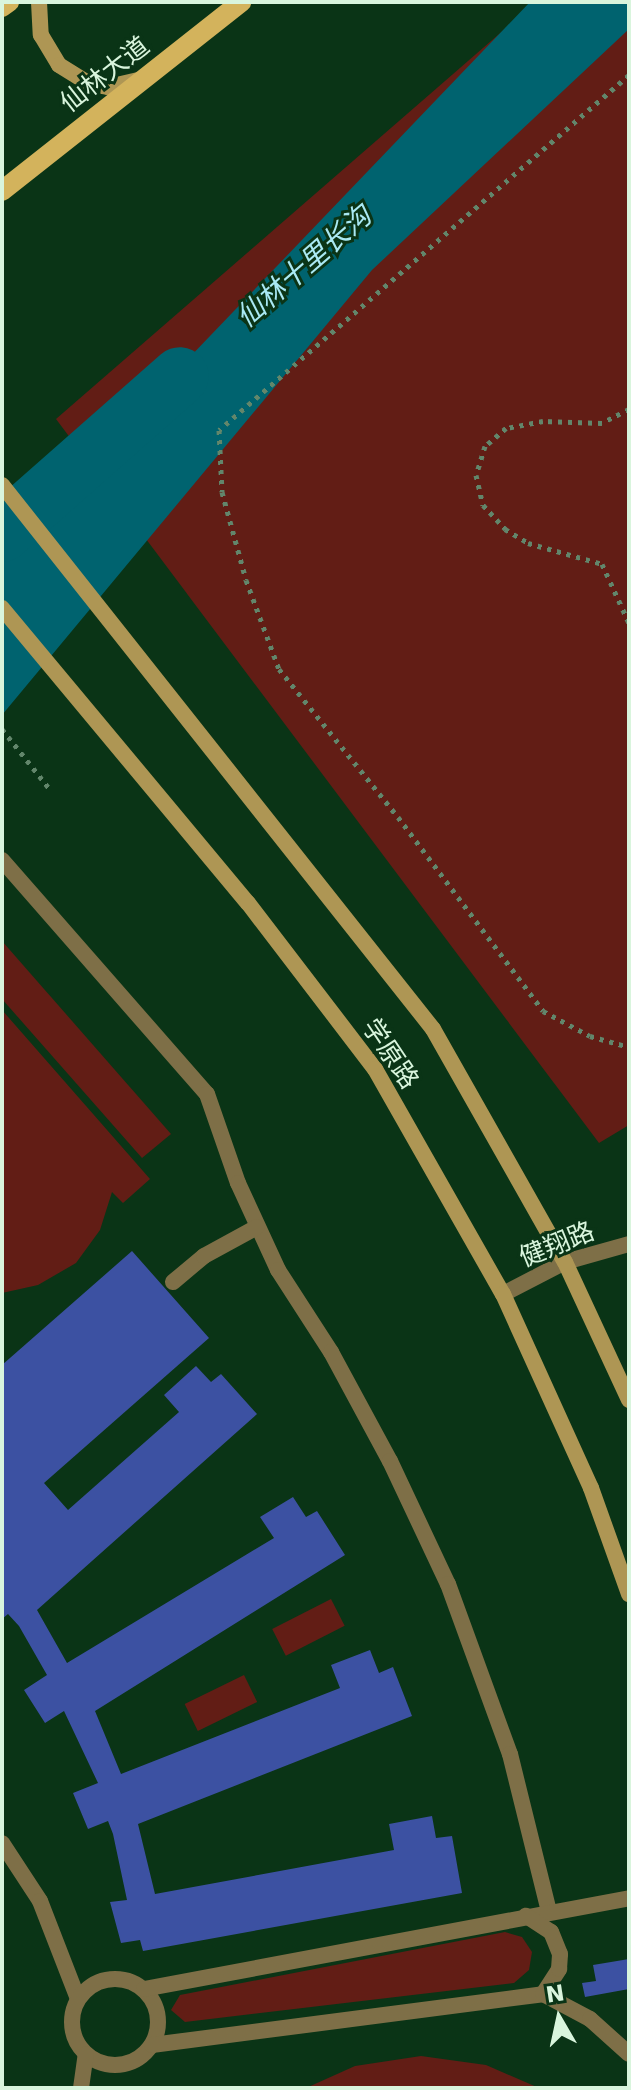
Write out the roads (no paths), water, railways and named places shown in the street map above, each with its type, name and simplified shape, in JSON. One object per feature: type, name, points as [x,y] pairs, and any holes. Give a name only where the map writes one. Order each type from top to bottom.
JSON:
[{"type":"main road","points":[[2,7],[9,2]]},
{"type":"main road","name":"仙林大道","points":[[2,191],[241,2]]},
{"type":"street","points":[[39,2],[48,51],[73,76],[108,87],[143,79]]},
{"type":"street","name":"学原路","points":[[2,485],[433,1029],[565,1262],[629,1400]]},
{"type":"street","name":"学原路","points":[[2,608],[248,903],[375,1069],[503,1294],[591,1488],[629,1594]]},
{"type":"lane","points":[[2,860],[207,1094],[257,1227],[390,1461],[448,1584],[510,1754],[549,1912]]},
{"type":"lane","points":[[173,1282],[204,1256],[257,1227]]},
{"type":"lane","name":"健翔路","points":[[503,1294],[565,1262],[629,1244]]},
{"type":"lane","points":[[2,1843],[40,1901],[78,1999]]},
{"type":"lane","points":[[81,2088],[86,2054],[72,2028],[78,1999],[88,1988],[116,1978],[144,1989],[629,1898]]},
{"type":"lane","points":[[526,1916],[551,1932],[560,1954],[559,1969],[543,1994]]},
{"type":"lane","points":[[86,2054],[114,2065],[142,2055],[152,2045],[158,2015],[144,1989]]},
{"type":"lane","points":[[152,2045],[543,1994],[590,2019],[629,2054]]},
{"type":"water","points":[[530,2],[629,2],[629,29],[372,270],[2,715],[2,553]]},
{"type":"waterway","name":"仙林十里长沟","points":[[2,533],[180,376]]}]
